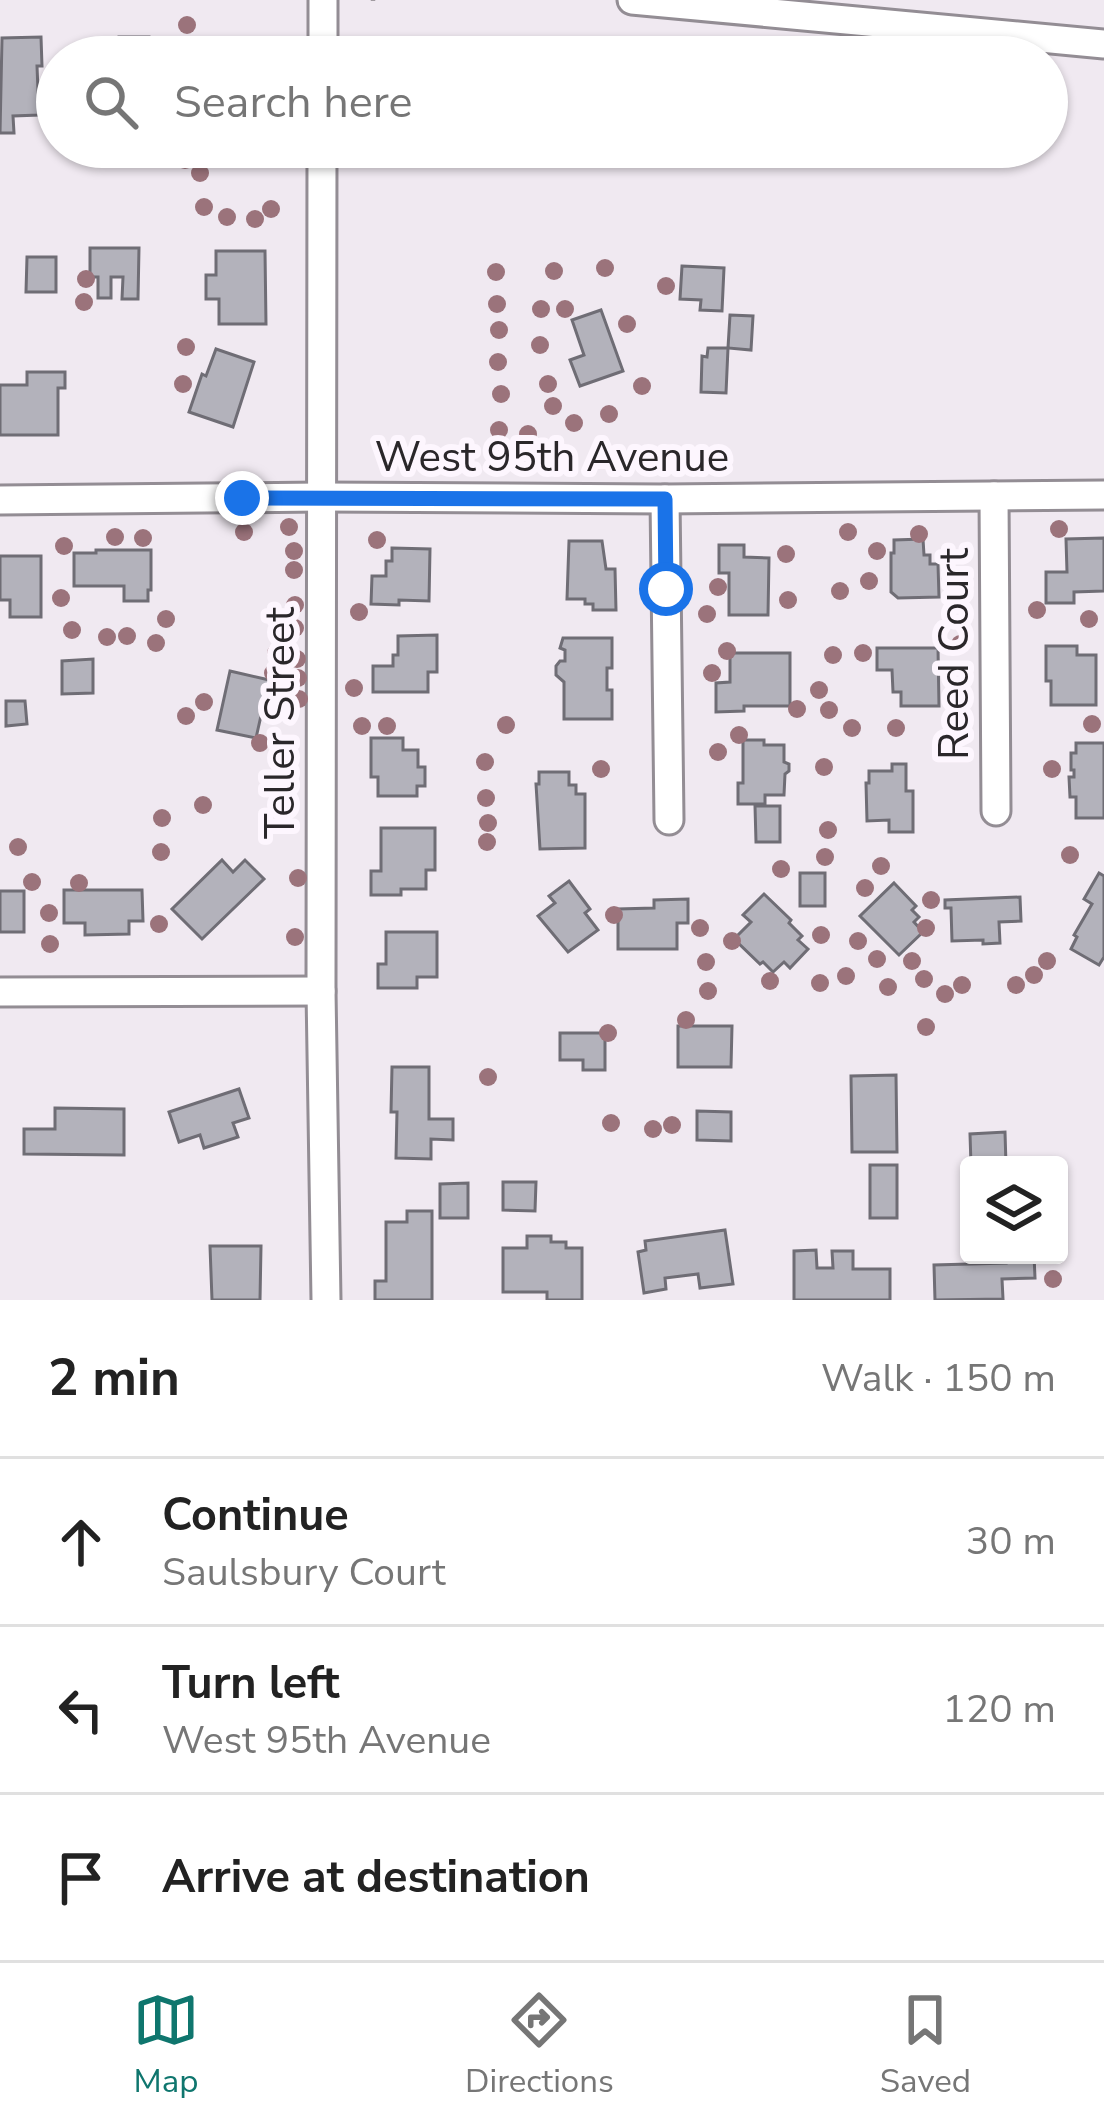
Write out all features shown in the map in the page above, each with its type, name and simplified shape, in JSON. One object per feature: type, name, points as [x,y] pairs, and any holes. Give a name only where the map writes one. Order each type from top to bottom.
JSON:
[{"type":"street","points":[[322,36],[323,0]]},
{"type":"street","points":[[632,0],[1018,36]]},
{"type":"street","points":[[1068,41],[1104,44]]},
{"type":"street","name":"Teller Street","points":[[322,168],[321,991],[326,1300]]},
{"type":"street","name":"West 95th Avenue","points":[[0,500],[1104,495]]},
{"type":"street","name":"Reed Court","points":[[994,496],[996,812]]},
{"type":"street","points":[[665,499],[668,820]]},
{"type":"street","points":[[0,992],[321,991]]},
{"type":"building","points":[[36,37],[36,115],[13,116],[14,133],[0,133],[2,38]]},
{"type":"building","points":[[90,248],[139,248],[138,299],[122,299],[123,277],[111,277],[111,298],[98,298],[98,277],[90,277]]},
{"type":"building","points":[[216,251],[265,251],[266,324],[219,324],[219,299],[206,299],[206,275],[216,275]]},
{"type":"building","points":[[27,257],[56,257],[56,292],[26,292]]},
{"type":"building","points":[[682,266],[724,268],[722,311],[700,310],[701,300],[680,299]]},
{"type":"building","points":[[601,310],[623,371],[580,386],[570,360],[584,355],[572,320]]},
{"type":"building","points":[[730,315],[753,316],[751,350],[728,348]]},
{"type":"building","points":[[708,348],[728,348],[726,393],[701,392],[702,356],[707,357]]},
{"type":"building","points":[[216,349],[254,362],[233,427],[189,412]]},
{"type":"building","points":[[27,372],[65,372],[65,388],[58,388],[58,435],[0,435],[0,385],[27,385]]},
{"type":"building","points":[[1104,538],[1104,591],[1074,592],[1074,603],[1046,603],[1046,572],[1067,572],[1066,539]]},
{"type":"building","points":[[923,539],[924,555],[930,555],[930,564],[938,564],[939,597],[898,598],[891,592],[894,540]]},
{"type":"building","points":[[569,541],[602,541],[606,569],[615,569],[616,610],[593,610],[585,599],[567,599]]},
{"type":"building","points":[[719,545],[744,545],[744,557],[769,558],[768,615],[729,615],[729,573],[719,573]]},
{"type":"building","points":[[392,548],[430,549],[429,601],[371,604],[372,576],[386,576]]},
{"type":"building","points":[[151,550],[148,601],[124,601],[124,586],[74,586],[74,553]]},
{"type":"building","points":[[0,556],[41,556],[41,617],[10,617],[10,600],[0,600]]},
{"type":"building","points":[[437,635],[437,672],[428,672],[428,692],[373,692],[373,666],[393,666],[398,636]]},
{"type":"building","points":[[563,638],[612,638],[607,690],[612,690],[612,719],[564,719],[564,682],[556,675],[556,666],[565,661],[565,650],[560,648]]},
{"type":"building","points":[[1046,646],[1077,646],[1077,655],[1096,655],[1096,705],[1051,705]]},
{"type":"building","points":[[877,648],[938,648],[939,706],[901,706],[901,692],[893,692],[892,670],[877,670]]},
{"type":"building","points":[[730,653],[790,653],[790,706],[744,706],[744,711],[716,712],[716,683],[730,682]]},
{"type":"building","points":[[93,659],[93,693],[62,694],[62,661]]},
{"type":"building","points":[[230,671],[269,680],[256,738],[217,730]]},
{"type":"building","points":[[6,701],[25,701],[27,724],[6,726]]},
{"type":"building","points":[[371,738],[403,738],[403,750],[418,750],[418,767],[425,767],[425,786],[417,786],[417,796],[378,796],[378,777],[371,777]]},
{"type":"building","points":[[743,740],[784,745],[789,771],[784,795],[765,795],[765,804],[738,804]]},
{"type":"building","points":[[1076,743],[1104,743],[1104,818],[1076,818],[1069,777],[1074,777],[1071,753],[1076,753]]},
{"type":"building","points":[[892,764],[906,764],[906,791],[913,791],[913,832],[889,832],[889,820],[867,821],[869,771],[892,771]]},
{"type":"building","points":[[539,772],[569,772],[569,785],[576,785],[576,794],[585,794],[585,848],[540,849]]},
{"type":"building","points":[[755,806],[780,806],[780,842],[756,842]]},
{"type":"building","points":[[381,828],[435,828],[435,870],[426,870],[426,889],[371,895],[371,871],[381,871]]},
{"type":"building","points":[[222,860],[233,872],[245,860],[264,879],[202,939],[172,909]]},
{"type":"building","points":[[800,873],[825,873],[825,906],[800,906]]},
{"type":"building","points":[[1099,873],[1104,876],[1104,957],[1099,965],[1071,949],[1092,904],[1084,899]]},
{"type":"building","points":[[569,881],[590,909],[585,913],[598,930],[568,952],[538,916],[555,903],[549,896]]},
{"type":"building","points":[[894,883],[916,906],[912,910],[919,917],[914,922],[923,932],[899,955],[860,916]]},
{"type":"building","points":[[64,890],[142,890],[143,921],[129,921],[129,934],[85,935],[85,923],[64,923]]},
{"type":"building","points":[[0,891],[24,891],[24,932],[0,932]]},
{"type":"building","points":[[764,894],[791,920],[802,936],[798,940],[808,949],[790,968],[784,962],[773,972],[734,939],[751,922],[743,915]]},
{"type":"building","points":[[1020,897],[1021,921],[999,922],[1000,943],[952,941],[951,908],[945,908],[945,900]]},
{"type":"building","points":[[688,899],[688,923],[677,923],[677,949],[618,949],[618,909],[654,908],[654,900]]},
{"type":"building","points":[[386,932],[437,932],[437,977],[417,977],[417,988],[378,988],[378,964],[386,964]]},
{"type":"building","points":[[678,1026],[732,1026],[731,1067],[678,1067]]},
{"type":"building","points":[[560,1033],[605,1033],[605,1070],[583,1070],[583,1060],[560,1060]]},
{"type":"building","points":[[392,1067],[429,1067],[429,1119],[453,1119],[453,1140],[431,1139],[431,1159],[396,1158]]},
{"type":"building","points":[[896,1075],[897,1152],[852,1152],[851,1076]]},
{"type":"building","points":[[239,1089],[249,1118],[233,1123],[238,1137],[204,1148],[200,1135],[179,1142],[169,1112]]},
{"type":"building","points":[[55,1108],[124,1109],[124,1155],[24,1154],[24,1129],[55,1129]]},
{"type":"building","points":[[697,1111],[731,1112],[731,1141],[697,1140]]},
{"type":"building","points":[[1005,1132],[1006,1156],[971,1156],[970,1134]]},
{"type":"building","points":[[870,1165],[897,1165],[897,1218],[870,1218]]},
{"type":"building","points":[[503,1182],[536,1182],[535,1211],[503,1210]]},
{"type":"building","points":[[468,1183],[468,1218],[440,1218],[440,1184]]},
{"type":"building","points":[[407,1211],[432,1211],[432,1300],[375,1300],[375,1281],[386,1281],[386,1222],[407,1222]]},
{"type":"building","points":[[725,1230],[733,1284],[700,1288],[698,1274],[665,1278],[666,1289],[644,1293],[638,1252],[646,1250],[645,1241]]},
{"type":"building","points":[[527,1236],[551,1236],[551,1242],[566,1242],[566,1248],[582,1248],[582,1300],[547,1300],[547,1292],[503,1292],[503,1248],[527,1248]]},
{"type":"building","points":[[210,1246],[261,1246],[260,1300],[212,1300]]},
{"type":"building","points":[[816,1250],[817,1268],[833,1268],[832,1251],[853,1251],[853,1269],[890,1269],[890,1300],[794,1300],[794,1251]]},
{"type":"building","points":[[1034,1264],[1035,1278],[1002,1279],[1003,1299],[935,1300],[934,1265]]},
{"type":"route","points":[[242,498],[665,499],[666,589]]}]
